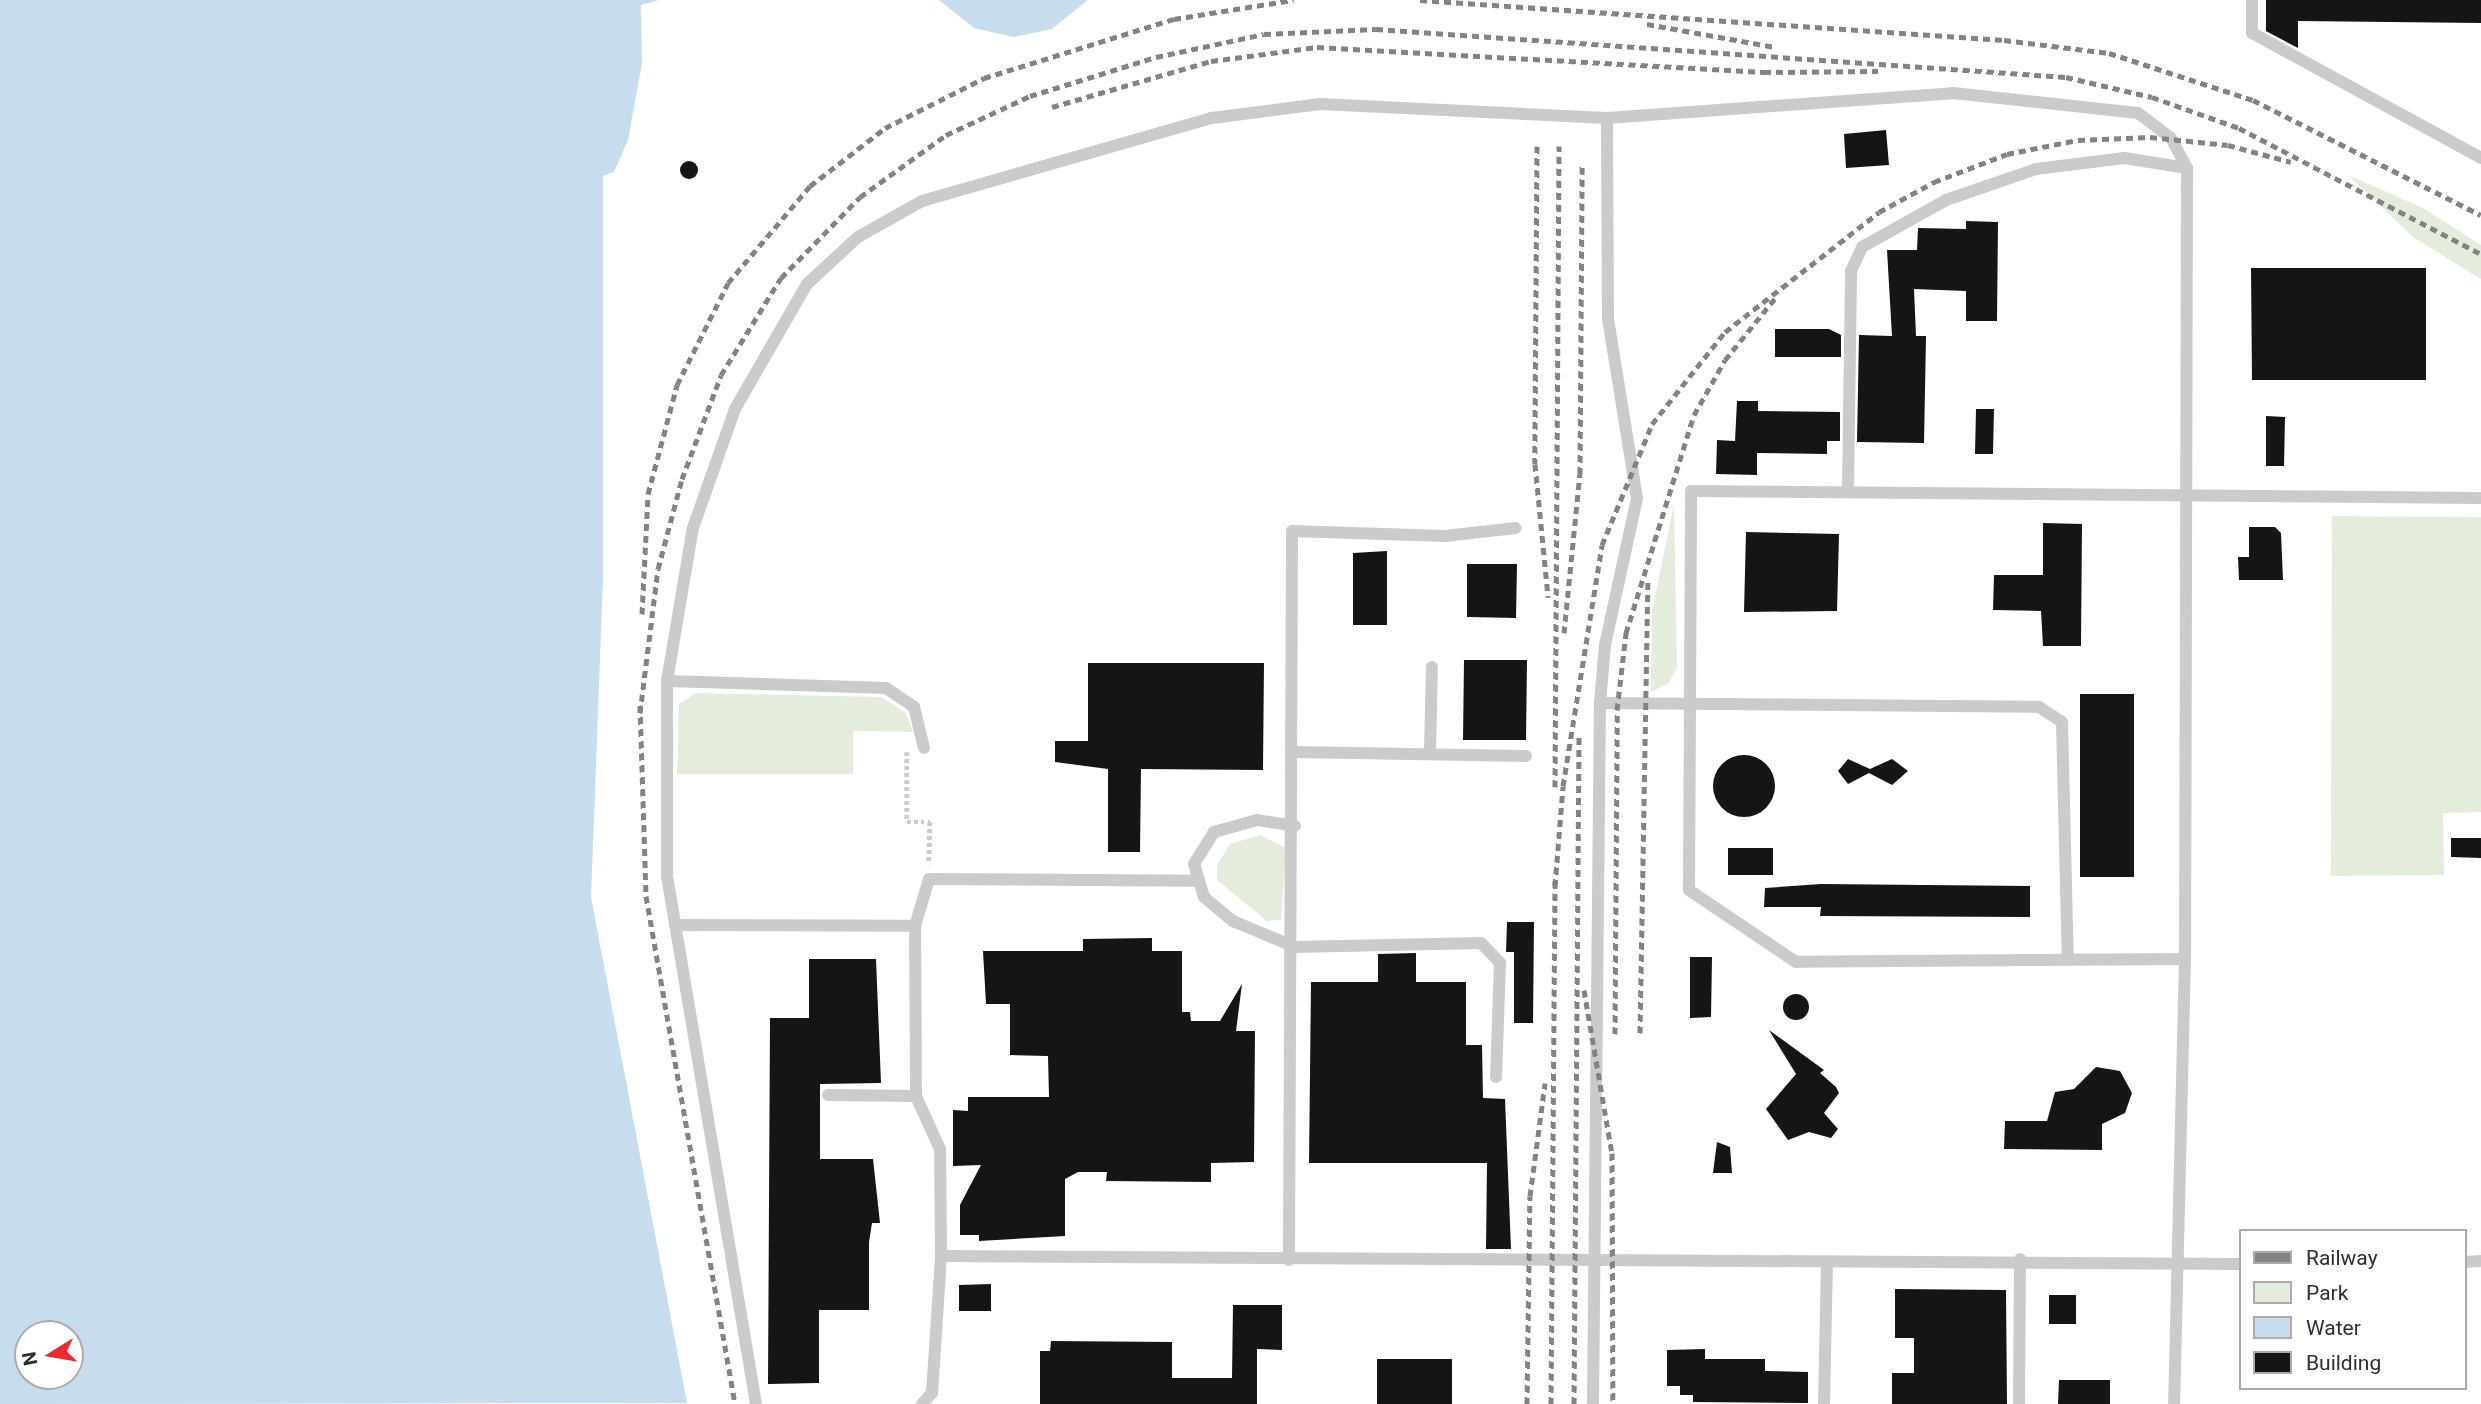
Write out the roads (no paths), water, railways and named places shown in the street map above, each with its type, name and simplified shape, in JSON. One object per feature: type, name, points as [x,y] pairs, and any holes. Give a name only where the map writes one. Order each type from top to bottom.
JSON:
[{"type":"lane","points":[[2252,0],[2252,33],[2481,158]]},
{"type":"lane","points":[[756,1404],[676,925],[664,827],[667,681],[693,528],[735,409],[807,284],[858,237],[922,201],[1238,114],[1320,104],[1607,118],[1895,94],[2016,96],[2138,113],[2171,138],[2187,168],[2189,495],[2185,959],[2175,1265],[2174,1404]]},
{"type":"lane","points":[[1593,1404],[1600,703],[1605,645],[1637,498],[1608,319],[1607,118]]},
{"type":"lane","points":[[1848,490],[1851,271],[1863,247],[1946,200],[2036,169],[2124,158],[2187,168]]},
{"type":"lane","points":[[2185,959],[1796,962],[1689,890],[1691,491],[1848,490],[2481,498]]},
{"type":"lane","points":[[1289,1260],[1295,947],[1292,531],[1446,536],[1516,528]]},
{"type":"lane","points":[[1430,752],[1432,667]]},
{"type":"lane","points":[[667,681],[886,688],[914,707],[923,748]]},
{"type":"lane","points":[[1600,703],[2039,707],[2062,722],[2068,960]]},
{"type":"lane","points":[[1295,752],[1430,752],[1526,756]]},
{"type":"lane","points":[[1294,826],[1257,820],[1214,832],[1194,864],[1196,881],[1233,921],[1295,947],[1481,943],[1500,963],[1496,1077]]},
{"type":"lane","points":[[922,1404],[932,1393],[941,1256],[940,1149],[916,1096],[915,926],[929,879],[1196,881]]},
{"type":"lane","points":[[676,925],[915,926]]},
{"type":"lane","points":[[828,1095],[916,1096]]},
{"type":"lane","points":[[941,1256],[1827,1262],[2020,1259],[2175,1265],[2240,1264]]},
{"type":"lane","points":[[2019,1404],[2020,1259]]},
{"type":"lane","points":[[1824,1404],[1827,1262]]},
{"type":"water","points":[[0,0],[659,0],[641,5],[642,63],[628,140],[614,172],[603,176],[603,579],[591,897],[687,1403],[0,1404]]},
{"type":"water","points":[[939,0],[1088,0],[1052,29],[1013,37],[974,28]]},
{"type":"railway","points":[[642,614],[648,494],[677,385],[728,283],[810,186],[885,128],[984,78],[1174,19],[1293,0]]},
{"type":"railway","points":[[1420,0],[2004,40],[2109,53],[2253,100],[2481,215]]},
{"type":"railway","points":[[1647,24],[1775,47]]},
{"type":"railway","points":[[640,713],[658,569],[682,479],[721,375],[781,278],[860,197],[946,135],[1030,96],[1156,57],[1264,34],[1376,29],[2066,77],[2152,97],[2239,128],[2481,254]]},
{"type":"railway","points":[[1052,107],[1211,61],[1317,47],[1764,72],[1878,71]]},
{"type":"railway","points":[[1555,886],[1563,786],[1602,545],[1652,424],[1725,332],[1879,212],[1934,182],[2007,154],[2078,140],[2150,137],[2228,145],[2291,162]]},
{"type":"railway","points":[[1537,146],[1535,464],[1548,597]]},
{"type":"railway","points":[[1555,787],[1559,146]]},
{"type":"railway","points":[[1564,633],[1580,474],[1582,165]]},
{"type":"railway","points":[[1615,1034],[1617,710],[1626,633],[1694,415],[1725,360],[1776,297]]},
{"type":"railway","points":[[1640,1033],[1648,582]]},
{"type":"railway","points":[[640,705],[646,896],[735,1404]]},
{"type":"railway","points":[[1574,1404],[1579,737]]},
{"type":"railway","points":[[1551,1404],[1555,878]]},
{"type":"railway","points":[[1584,990],[1612,1153],[1613,1404]]},
{"type":"railway","points":[[1527,1404],[1530,1196],[1545,1083]]}]
